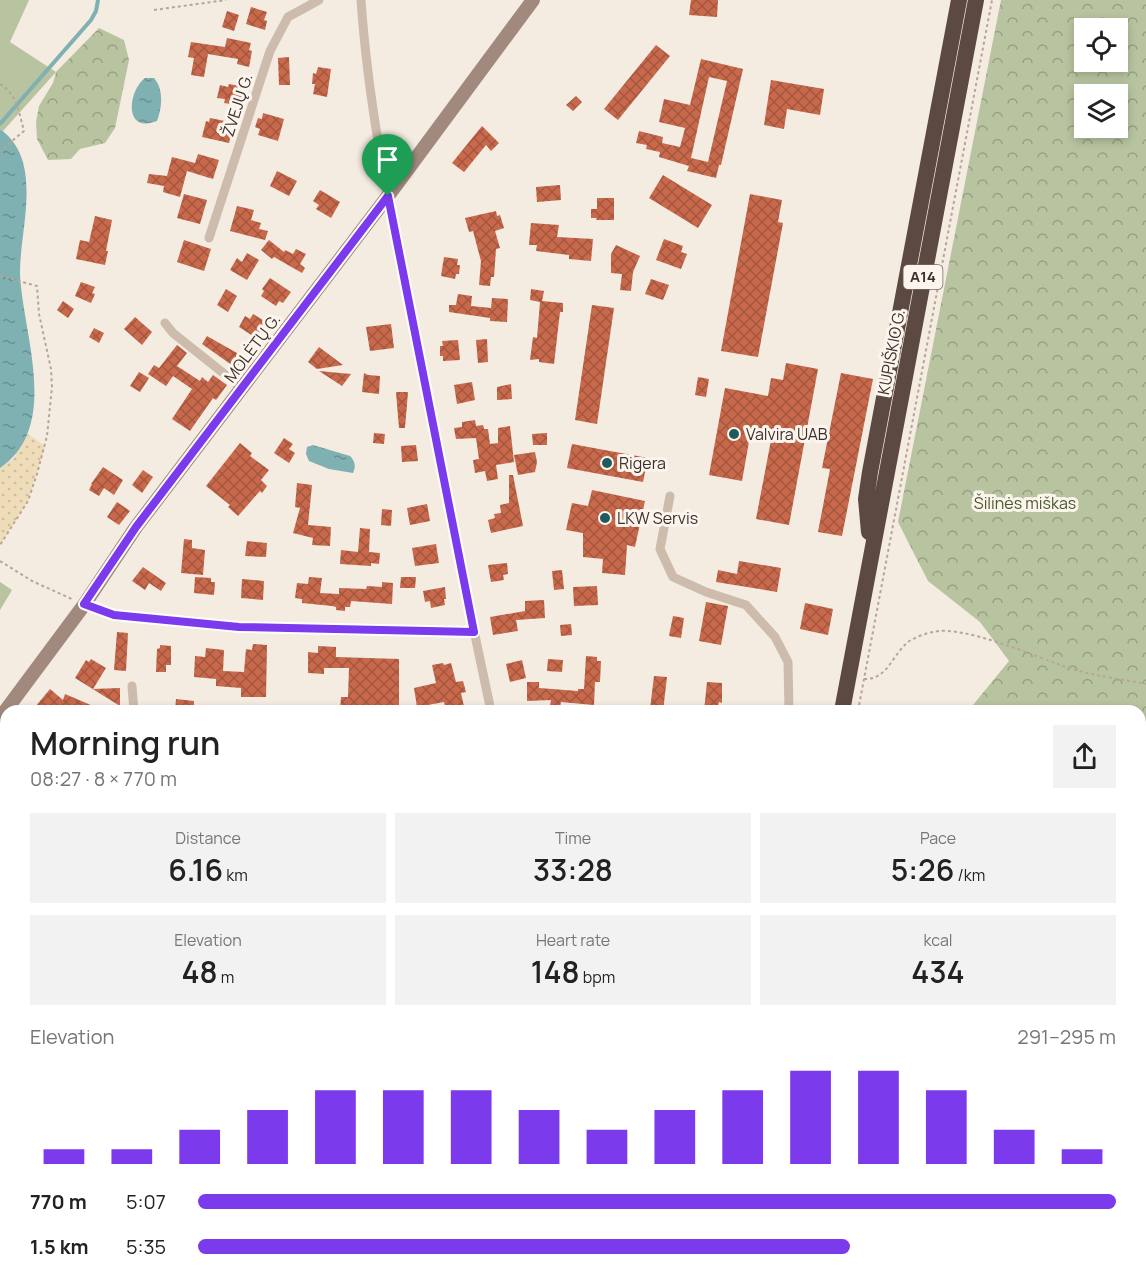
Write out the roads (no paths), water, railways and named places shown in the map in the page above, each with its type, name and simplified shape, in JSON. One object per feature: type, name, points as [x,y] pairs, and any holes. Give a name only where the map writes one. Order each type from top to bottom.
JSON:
[{"type":"highway","points":[[871,554],[867,499],[870,472],[959,0]]},
{"type":"highway","name":"KUPIŠKIO G.","points":[[843,705],[976,0]]},
{"type":"street","name":"ŽVEJŲ G.","points":[[209,238],[270,51],[288,17],[319,0]]},
{"type":"street","points":[[361,0],[369,88],[388,196],[489,705]]},
{"type":"street","name":"MOLĖTŲ G.","points":[[10,705],[84,604],[136,527],[388,196],[533,0]]},
{"type":"street","points":[[165,323],[173,333],[242,388]]},
{"type":"street","points":[[670,496],[660,549],[673,577],[706,592],[746,605],[775,637],[788,662],[789,705]]},
{"type":"street","points":[[84,604],[114,615],[239,627],[474,632]]},
{"type":"street","points":[[132,686],[134,705]]},
{"type":"water","points":[[145,78],[154,78],[161,99],[157,121],[146,123],[138,122],[132,109],[135,92]]},
{"type":"water","points":[[0,129],[14,143],[22,159],[26,177],[20,275],[34,378],[34,404],[29,429],[18,450],[0,468]]},
{"type":"water","points":[[313,445],[350,456],[354,464],[353,473],[329,469],[309,461],[306,454],[307,447]]},
{"type":"waterway","points":[[0,124],[91,20],[98,0]]},
{"type":"place","name":"Valvira UAB","points":[[734,434]]},
{"type":"place","name":"Rigera","points":[[607,463]]},
{"type":"place","name":"LKW Servis","points":[[605,518]]},
{"type":"park label","name":"Šilinės miškas","points":[[1025,503]]}]
